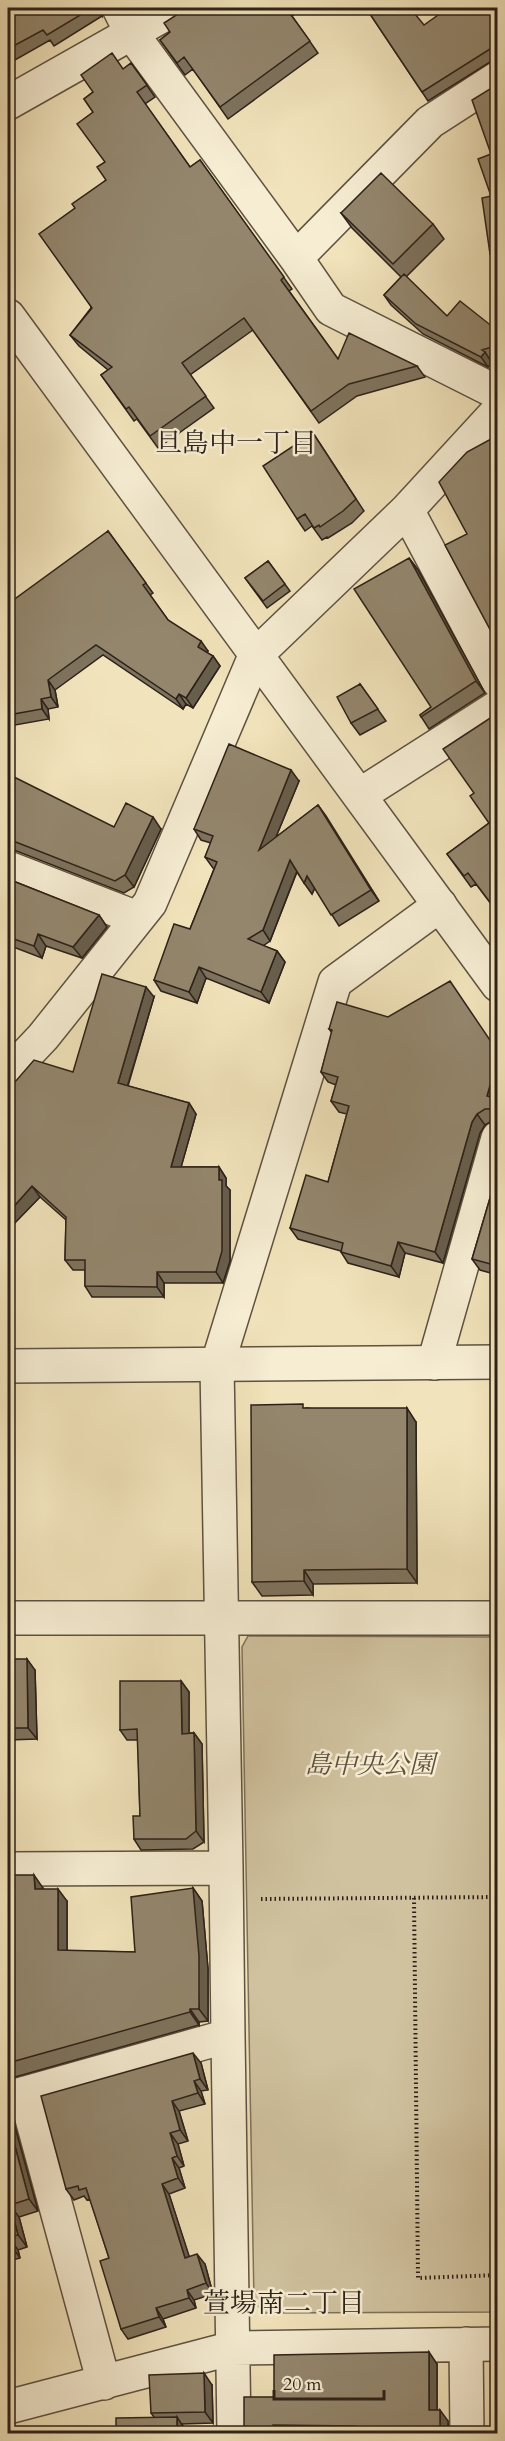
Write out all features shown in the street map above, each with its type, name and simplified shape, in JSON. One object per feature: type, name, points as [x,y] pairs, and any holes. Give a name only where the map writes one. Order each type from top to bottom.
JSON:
[{"type":"street","points":[[8,104],[125,21],[176,8]]},
{"type":"street","points":[[125,21],[331,309],[498,393]]},
{"type":"street","points":[[296,258],[430,122],[498,78]]},
{"type":"street","points":[[8,316],[498,985]]},
{"type":"street","points":[[8,1074],[42,1037],[150,903],[255,656],[407,510],[498,411]]},
{"type":"street","points":[[407,510],[498,681]]},
{"type":"street","points":[[360,795],[498,707]]},
{"type":"street","points":[[8,868],[138,918]]},
{"type":"street","points":[[234,2433],[217,1366],[335,982],[440,905]]},
{"type":"street","points":[[434,1363],[498,1138]]},
{"type":"street","points":[[8,1366],[498,1362]]},
{"type":"street","points":[[8,1618],[498,1618]]},
{"type":"street","points":[[8,1869],[226,1884]]},
{"type":"street","points":[[104,2383],[16,2096],[228,2036]]},
{"type":"street","points":[[8,2407],[233,2349],[482,2344],[467,2433]]},
{"type":"path","points":[[226,1884],[414,1898],[498,1898]]},
{"type":"path","points":[[414,1898],[418,2278],[498,2275]]},
{"type":"green space","name":"島中央公園","points":[[248,1636],[497,1637],[497,2312],[264,2313],[254,2301],[242,1647]]},
{"type":"building","points":[[8,8],[92,8],[47,35],[43,30],[8,49]]},
{"type":"building","points":[[187,8],[286,8],[310,41],[220,107],[184,57],[177,63],[160,40],[170,32],[164,23]]},
{"type":"building","points":[[366,8],[410,8],[424,25],[448,8],[498,8],[498,44],[422,92]]},
{"type":"building","points":[[112,53],[123,69],[131,63],[147,85],[137,92],[190,167],[200,160],[284,277],[281,280],[338,359],[349,333],[417,366],[349,384],[311,411],[244,318],[182,363],[206,396],[150,436],[129,407],[126,409],[101,375],[112,367],[70,335],[92,308],[39,234],[75,208],[72,204],[106,180],[97,167],[105,162],[77,124],[93,112],[84,99],[93,92],[81,75]]},
{"type":"building","points":[[498,84],[498,252],[490,254],[482,198],[491,196],[478,159],[491,154],[472,100]]},
{"type":"building","points":[[381,173],[433,224],[393,264],[341,213]]},
{"type":"building","points":[[404,274],[447,316],[460,301],[498,331],[498,345],[482,350],[485,352],[481,357],[416,324],[384,295]]},
{"type":"building","points":[[313,433],[356,499],[320,527],[319,525],[314,528],[305,514],[297,519],[263,466]]},
{"type":"building","points":[[491,439],[498,450],[498,630],[492,633],[445,545],[467,534],[439,482],[467,452]]},
{"type":"building","points":[[108,531],[146,583],[143,585],[168,620],[201,641],[198,647],[213,656],[186,698],[179,694],[176,699],[96,645],[48,680],[51,697],[41,699],[42,709],[8,715],[8,604]]},
{"type":"building","points":[[409,558],[476,681],[421,717],[420,715],[431,707],[354,589]]},
{"type":"building","points":[[268,561],[285,584],[263,601],[245,578]]},
{"type":"building","points":[[360,684],[378,709],[351,723],[337,697]]},
{"type":"building","points":[[498,713],[498,913],[468,873],[464,876],[447,854],[489,823],[470,796],[474,793],[443,749]]},
{"type":"building","points":[[229,744],[291,770],[259,850],[318,805],[371,890],[331,915],[307,876],[304,883],[290,860],[263,930],[248,939],[277,951],[261,992],[199,967],[189,992],[154,980],[174,924],[190,929],[217,862],[205,857],[213,836],[194,829]]},
{"type":"building","points":[[14,777],[114,827],[126,803],[153,817],[125,875],[115,881],[8,839],[8,789]]},
{"type":"building","points":[[8,879],[99,915],[73,947],[38,934],[34,946],[8,937]]},
{"type":"building","points":[[102,974],[146,987],[118,1083],[189,1103],[171,1167],[219,1167],[219,1180],[222,1180],[222,1251],[216,1272],[157,1272],[157,1287],[85,1286],[85,1260],[65,1260],[66,1217],[32,1186],[8,1213],[8,1090],[34,1060],[73,1072]]},
{"type":"building","points":[[450,981],[498,1052],[487,1096],[498,1099],[498,1110],[485,1109],[477,1114],[472,1122],[435,1252],[398,1242],[391,1266],[341,1252],[343,1243],[290,1228],[306,1175],[328,1182],[349,1106],[331,1101],[338,1077],[321,1072],[337,1002],[388,1017]]},
{"type":"building","points":[[498,1171],[498,1266],[472,1259]]},
{"type":"building","points":[[303,1404],[303,1408],[407,1408],[407,1569],[304,1570],[304,1581],[252,1582],[251,1405]]},
{"type":"building","points":[[8,1659],[27,1659],[28,1728],[8,1728]]},
{"type":"building","points":[[120,1681],[181,1681],[182,1734],[194,1733],[196,1831],[186,1839],[134,1839],[133,1816],[140,1816],[137,1729],[120,1730]]},
{"type":"building","points":[[8,1875],[34,1875],[35,1889],[58,1889],[58,1950],[135,1952],[131,1897],[193,1888],[199,1956],[199,2009],[190,2009],[190,2012],[8,2063]]},
{"type":"building","points":[[193,2053],[200,2079],[194,2081],[198,2093],[172,2101],[180,2130],[170,2133],[177,2156],[172,2158],[178,2178],[162,2184],[185,2258],[197,2254],[206,2283],[187,2290],[189,2298],[156,2308],[159,2317],[121,2329],[100,2261],[109,2258],[86,2188],[79,2190],[78,2186],[66,2189],[41,2096]]},
{"type":"building","points":[[8,2120],[29,2199],[10,2205],[18,2235],[9,2237],[11,2245],[8,2246]]},
{"type":"building","points":[[493,2349],[498,2349],[498,2403],[493,2403]]},
{"type":"building","points":[[429,2352],[429,2410],[440,2410],[440,2433],[355,2433],[355,2426],[273,2425],[273,2433],[244,2433],[244,2397],[274,2397],[274,2355]]},
{"type":"building","points":[[204,2373],[205,2412],[151,2413],[149,2375]]},
{"type":"building","points":[[177,2417],[177,2433],[116,2433],[116,2418]]},
{"type":"district","name":"旦島中一丁目","points":[[236,443]]},
{"type":"district","name":"萱場南二丁目","points":[[284,2303]]}]
